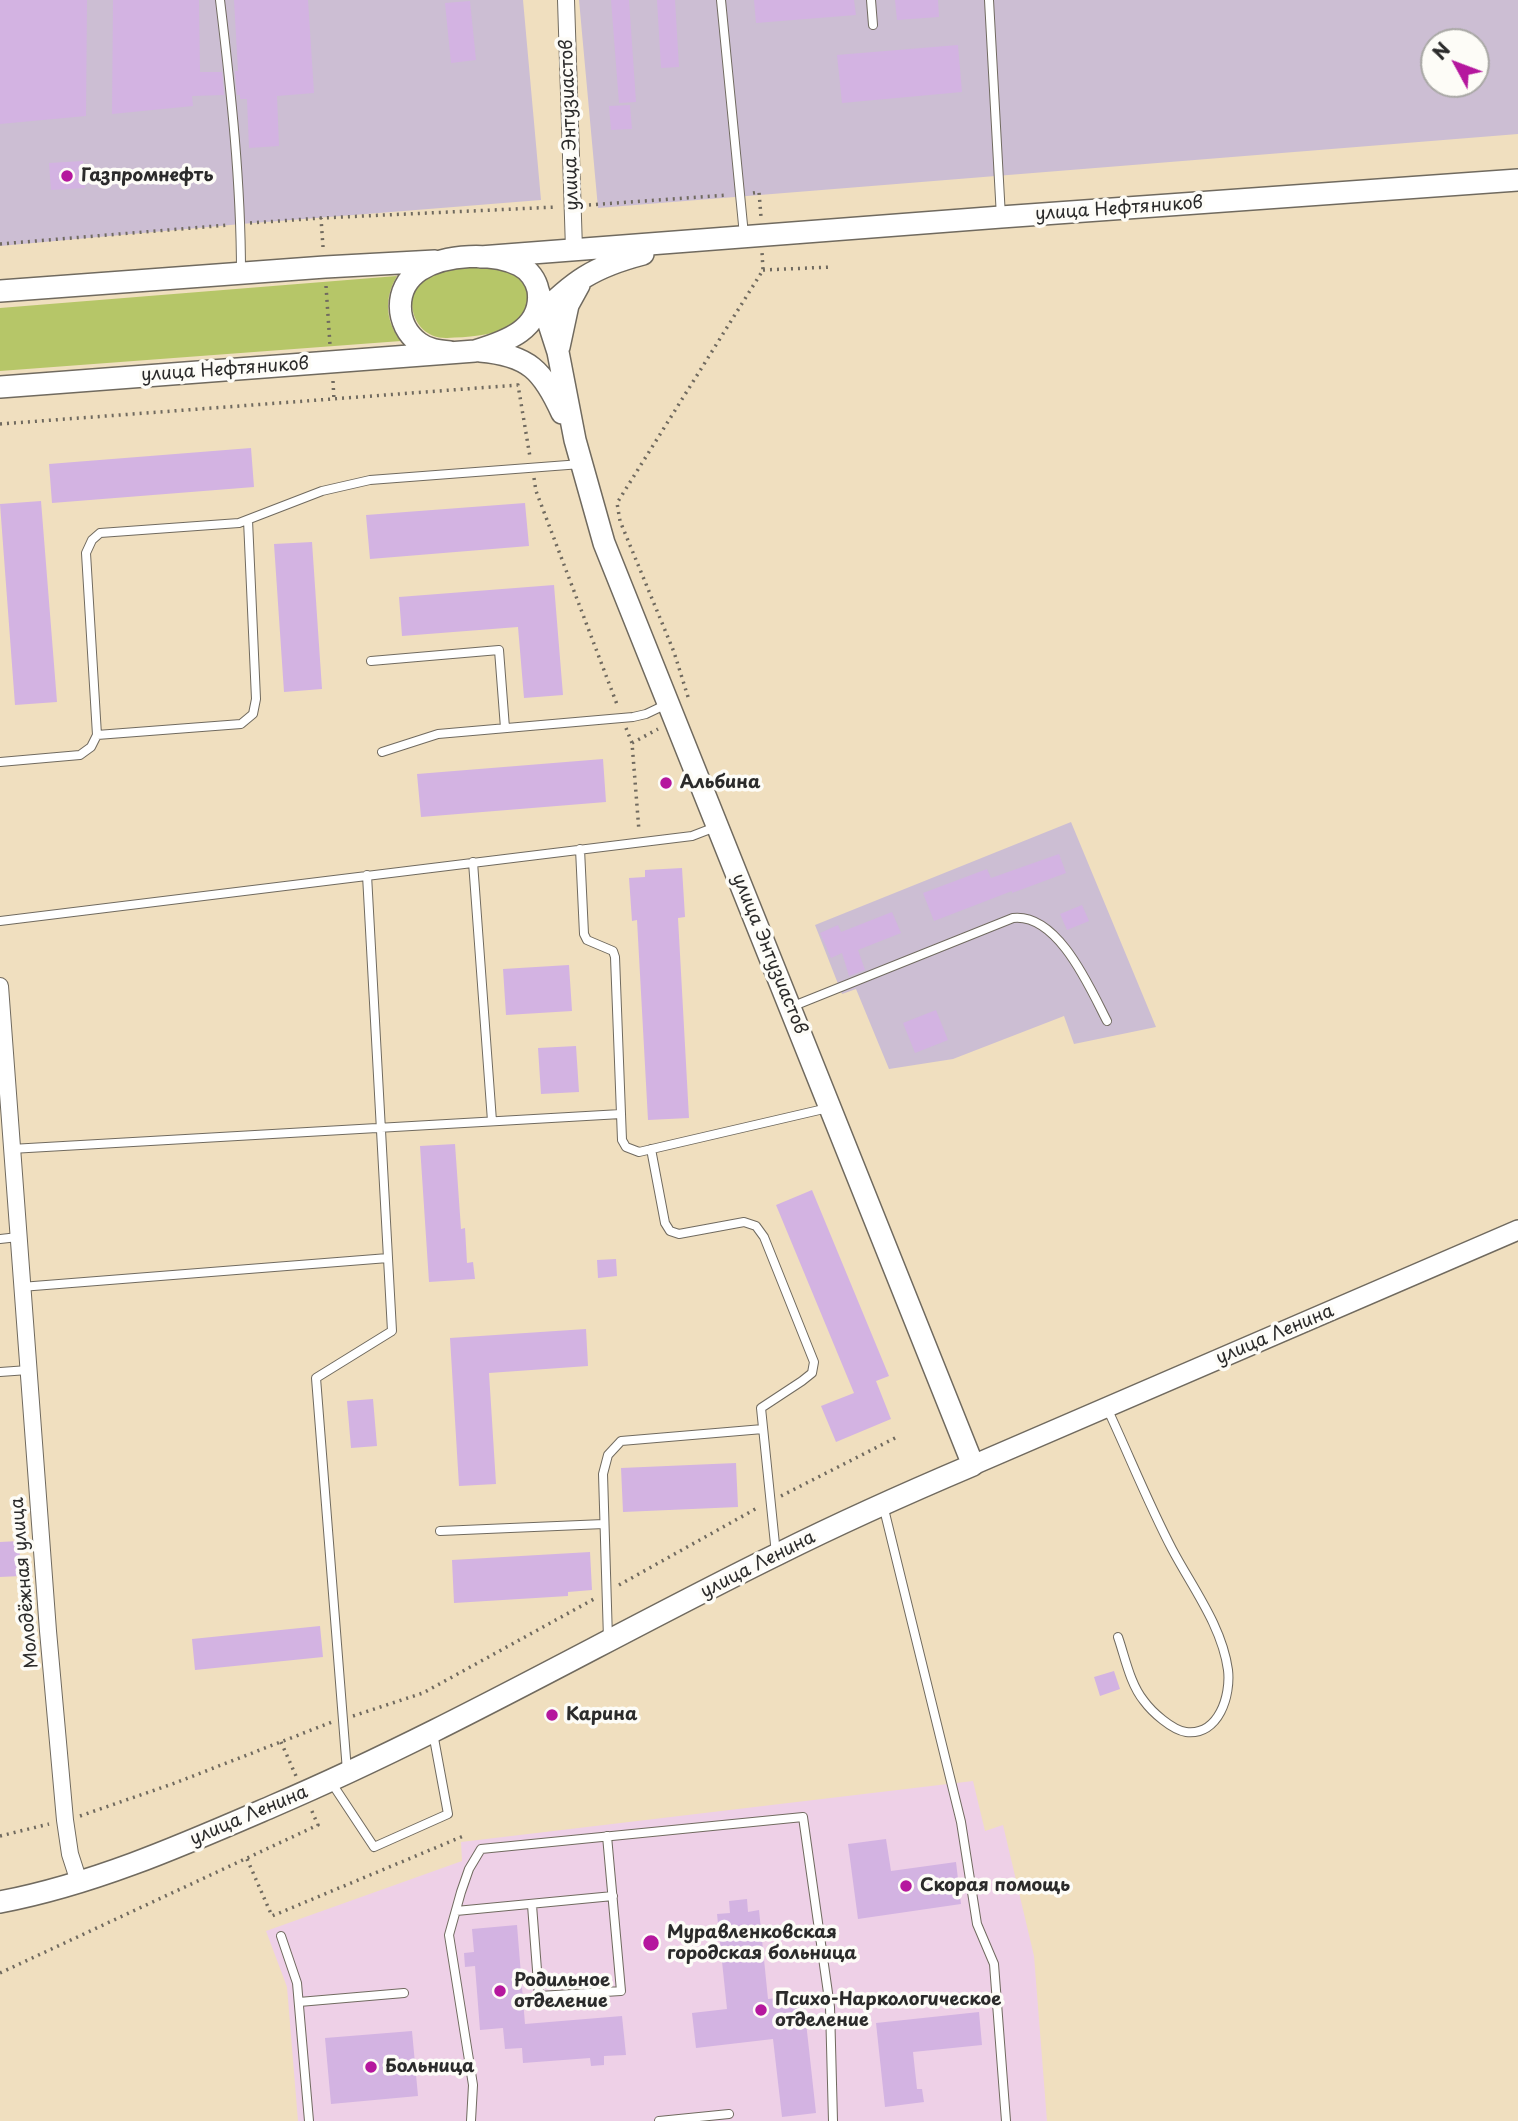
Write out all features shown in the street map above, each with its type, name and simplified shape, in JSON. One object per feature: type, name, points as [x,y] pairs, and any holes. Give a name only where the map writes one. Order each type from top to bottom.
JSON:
[{"type":"main road","name":"улица Нефтяников","points":[[0,291],[1518,180]]},
{"type":"main road","name":"улица Нефтяников","points":[[0,387],[475,351],[514,336],[539,307],[601,266],[645,253],[720,240]]},
{"type":"main road","name":"улица Нефтяников","points":[[480,257],[507,261],[523,267],[530,273],[539,307]]},
{"type":"main road","name":"улица Нефтяников","points":[[444,260],[414,275],[403,292],[399,312],[406,331],[421,345],[450,352]]},
{"type":"main road","points":[[558,352],[568,306],[588,273]]},
{"type":"main road","name":"улица Энтузиастов","points":[[539,307],[558,352],[575,440],[604,543],[973,1465]]},
{"type":"main road","name":"улица Энтузиастов","points":[[475,351],[500,353],[535,369],[550,387],[575,440]]},
{"type":"main road","name":"улица Ленина","points":[[0,1902],[79,1882],[157,1854],[339,1778],[776,1555],[973,1465]]},
{"type":"street","name":"улица Энтузиастов","points":[[566,0],[574,249]]},
{"type":"street","name":"Молодёжная улица","points":[[0,986],[48,1631],[65,1819],[70,1854],[79,1882]]},
{"type":"street","name":"улица Ленина","points":[[973,1465],[1518,1230]]},
{"type":"lane","points":[[220,0],[230,82],[241,224],[241,273]]},
{"type":"lane","points":[[721,0],[753,237]]},
{"type":"lane","points":[[871,0],[873,25]]},
{"type":"lane","points":[[989,0],[1001,217]]},
{"type":"lane","points":[[0,762],[80,755],[91,747],[97,735],[86,553],[92,540],[100,533],[239,523],[321,491],[370,480],[581,464]]},
{"type":"lane","points":[[97,735],[241,724],[253,715],[256,699],[248,520]]},
{"type":"lane","points":[[372,661],[499,650],[505,728]]},
{"type":"lane","points":[[382,752],[438,733],[671,712]]},
{"type":"lane","points":[[0,921],[692,836],[718,826]]},
{"type":"lane","points":[[580,849],[584,934],[587,940],[613,951],[615,957],[622,1140],[626,1147],[639,1152],[651,1150],[831,1107]]},
{"type":"lane","points":[[473,862],[492,1121]]},
{"type":"lane","points":[[367,875],[392,1331],[316,1378],[342,1719],[339,1778],[374,1847],[448,1814],[433,1732]]},
{"type":"lane","points":[[790,1007],[1013,918],[1024,917],[1043,926],[1069,953],[1107,1021]]},
{"type":"lane","points":[[11,1149],[621,1114]]},
{"type":"lane","points":[[651,1150],[665,1223],[670,1231],[679,1234],[744,1222],[756,1226],[769,1249],[814,1362],[811,1373],[802,1381],[761,1408],[776,1555]]},
{"type":"lane","points":[[0,1239],[18,1237]]},
{"type":"lane","points":[[21,1287],[388,1258]]},
{"type":"lane","points":[[0,1372],[28,1370]]},
{"type":"lane","points":[[1107,1408],[1171,1546],[1219,1639],[1228,1668],[1229,1685],[1226,1702],[1220,1714],[1209,1726],[1199,1731],[1185,1732],[1171,1725],[1144,1702],[1118,1637]]},
{"type":"lane","points":[[608,1641],[603,1474],[608,1455],[621,1441],[763,1429]]},
{"type":"lane","points":[[883,1504],[961,1822],[978,1924],[993,1964],[1006,2121]]},
{"type":"lane","points":[[440,1531],[604,1524]]},
{"type":"lane","points":[[471,2121],[473,2085],[449,1936],[469,1869],[481,1849],[803,1817],[830,2007],[833,2121]]},
{"type":"lane","points":[[532,1905],[539,1996],[621,1991],[607,1836]]},
{"type":"lane","points":[[456,1911],[613,1896]]},
{"type":"lane","points":[[281,1936],[297,1983],[309,2121]]},
{"type":"lane","points":[[299,2002],[404,1993]]},
{"type":"lane","points":[[659,2121],[729,2114]]},
{"type":"path","points":[[689,699],[674,652],[620,522],[617,503],[763,270],[753,237],[759,192]]},
{"type":"path","points":[[0,244],[321,218]]},
{"type":"path","points":[[763,270],[832,267]]},
{"type":"path","points":[[0,424],[518,385],[536,491],[632,743],[640,842]]},
{"type":"path","points":[[632,743],[671,712]]},
{"type":"path","points":[[0,1836],[65,1819],[175,1783],[315,1727],[423,1693],[771,1501],[899,1436]]},
{"type":"path","points":[[0,1973],[247,1859],[272,1916],[466,1835]]},
{"type":"shaded area","points":[[0,0],[523,0],[541,200],[0,246]]},
{"type":"shaded area","points":[[579,0],[1518,0],[1518,134],[598,208]]},
{"type":"shaded area","points":[[1071,822],[1156,1027],[1074,1044],[1064,1016],[953,1059],[889,1069],[856,989],[842,994],[815,925]]},
{"type":"shaded area","name":"Муравленковская городская больница","points":[[973,1781],[985,1831],[1003,1825],[1034,1956],[1047,2121],[298,2121],[287,1987],[266,1931],[462,1861],[461,1842]]},
{"type":"green space","points":[[491,265],[512,271],[525,284],[528,299],[516,322],[502,330],[486,334],[447,338],[434,336],[424,330],[413,311],[412,299],[422,279],[438,270]]},
{"type":"green space","points":[[397,276],[390,293],[388,309],[392,326],[401,341],[0,371],[0,308]]},
{"type":"building","points":[[0,0],[87,0],[86,116],[0,124]]},
{"type":"building","points":[[113,0],[199,0],[200,72],[222,72],[224,95],[192,96],[193,106],[112,114]]},
{"type":"building","points":[[234,0],[308,0],[314,93],[277,96],[279,146],[249,148],[247,99],[240,99],[240,95],[237,95]]},
{"type":"building","points":[[611,0],[629,0],[636,102],[619,103]]},
{"type":"building","points":[[657,0],[675,0],[679,67],[661,68]]},
{"type":"building","points":[[754,0],[854,0],[856,15],[756,23]]},
{"type":"building","points":[[895,0],[938,0],[939,17],[897,20]]},
{"type":"building","points":[[470,1],[476,60],[451,63],[445,3]]},
{"type":"building","points":[[958,45],[962,92],[842,103],[837,55]]},
{"type":"building","points":[[630,105],[632,129],[611,130],[609,106]]},
{"type":"building","name":"Газпромнефть","points":[[83,161],[85,188],[51,190],[49,163]]},
{"type":"building","points":[[251,448],[254,487],[52,503],[49,464]]},
{"type":"building","points":[[41,501],[57,702],[15,705],[0,504]]},
{"type":"building","points":[[525,503],[529,546],[370,559],[366,515]]},
{"type":"building","points":[[312,542],[322,689],[284,692],[274,544]]},
{"type":"building","points":[[554,585],[563,695],[524,698],[518,627],[402,636],[399,597]]},
{"type":"building","points":[[603,759],[606,802],[421,817],[417,774]]},
{"type":"building","points":[[1059,854],[1066,873],[934,921],[923,893],[987,869],[991,878]]},
{"type":"building","points":[[682,868],[685,917],[678,918],[689,1118],[648,1120],[637,920],[632,921],[629,878],[645,877],[645,870]]},
{"type":"building","points":[[1082,905],[1089,921],[1067,930],[1060,914]]},
{"type":"building","points":[[892,912],[901,933],[858,950],[865,970],[849,976],[842,953],[831,958],[820,933],[838,925],[841,932]]},
{"type":"building","points":[[569,965],[572,1011],[506,1015],[503,969]]},
{"type":"building","points":[[936,1010],[948,1040],[915,1053],[903,1023]]},
{"type":"building","points":[[576,1046],[579,1092],[541,1094],[538,1048]]},
{"type":"building","points":[[455,1144],[461,1229],[465,1228],[467,1263],[473,1262],[475,1279],[429,1282],[420,1146]]},
{"type":"building","points":[[812,1190],[889,1376],[876,1381],[891,1419],[836,1442],[821,1406],[854,1393],[776,1205]]},
{"type":"building","points":[[616,1259],[617,1276],[598,1278],[597,1260]]},
{"type":"building","points":[[586,1329],[588,1366],[489,1373],[496,1484],[459,1486],[450,1338]]},
{"type":"building","points":[[373,1399],[377,1446],[351,1448],[347,1401]]},
{"type":"building","points":[[736,1463],[738,1507],[623,1512],[621,1468]]},
{"type":"building","points":[[19,1541],[21,1576],[0,1577],[0,1542]]},
{"type":"building","points":[[590,1552],[592,1590],[568,1592],[568,1596],[454,1603],[452,1560]]},
{"type":"building","points":[[320,1626],[323,1657],[195,1670],[192,1639]]},
{"type":"building","points":[[1114,1671],[1120,1689],[1100,1696],[1094,1677]]},
{"type":"building","name":"Скорая помощь","points":[[886,1839],[891,1871],[956,1862],[961,1904],[858,1919],[848,1844]]},
{"type":"building","name":"Психо-Наркологическое отделение","points":[[747,1899],[748,1912],[759,1910],[768,1999],[803,1995],[816,2113],[782,2117],[773,2039],[696,2048],[692,2013],[727,2009],[717,1914],[730,1913],[729,1901]]},
{"type":"building","name":"Родильное отделение","points":[[517,1925],[525,2024],[622,2016],[626,2055],[604,2056],[604,2065],[591,2066],[590,2058],[523,2063],[522,2048],[505,2049],[503,2028],[480,2030],[475,1966],[465,1967],[464,1953],[474,1952],[472,1929]]},
{"type":"building","points":[[979,2012],[982,2045],[913,2052],[917,2089],[922,2089],[924,2102],[885,2107],[876,2023]]},
{"type":"building","name":"Больница","points":[[412,2031],[418,2096],[331,2104],[325,2038]]},
{"type":"place","name":"Газпромнефть","points":[[67,176]]},
{"type":"place","name":"Альбина","points":[[666,783]]},
{"type":"place","name":"Карина","points":[[552,1715]]},
{"type":"place","name":"Скорая помощь","points":[[906,1886]]},
{"type":"place","name":"Муравленковская городская больница","points":[[651,1943]]},
{"type":"place","name":"Родильное отделение","points":[[500,1991]]},
{"type":"place","name":"Психо-Наркологическое отделение","points":[[761,2010]]},
{"type":"place","name":"Больница","points":[[371,2067]]}]
